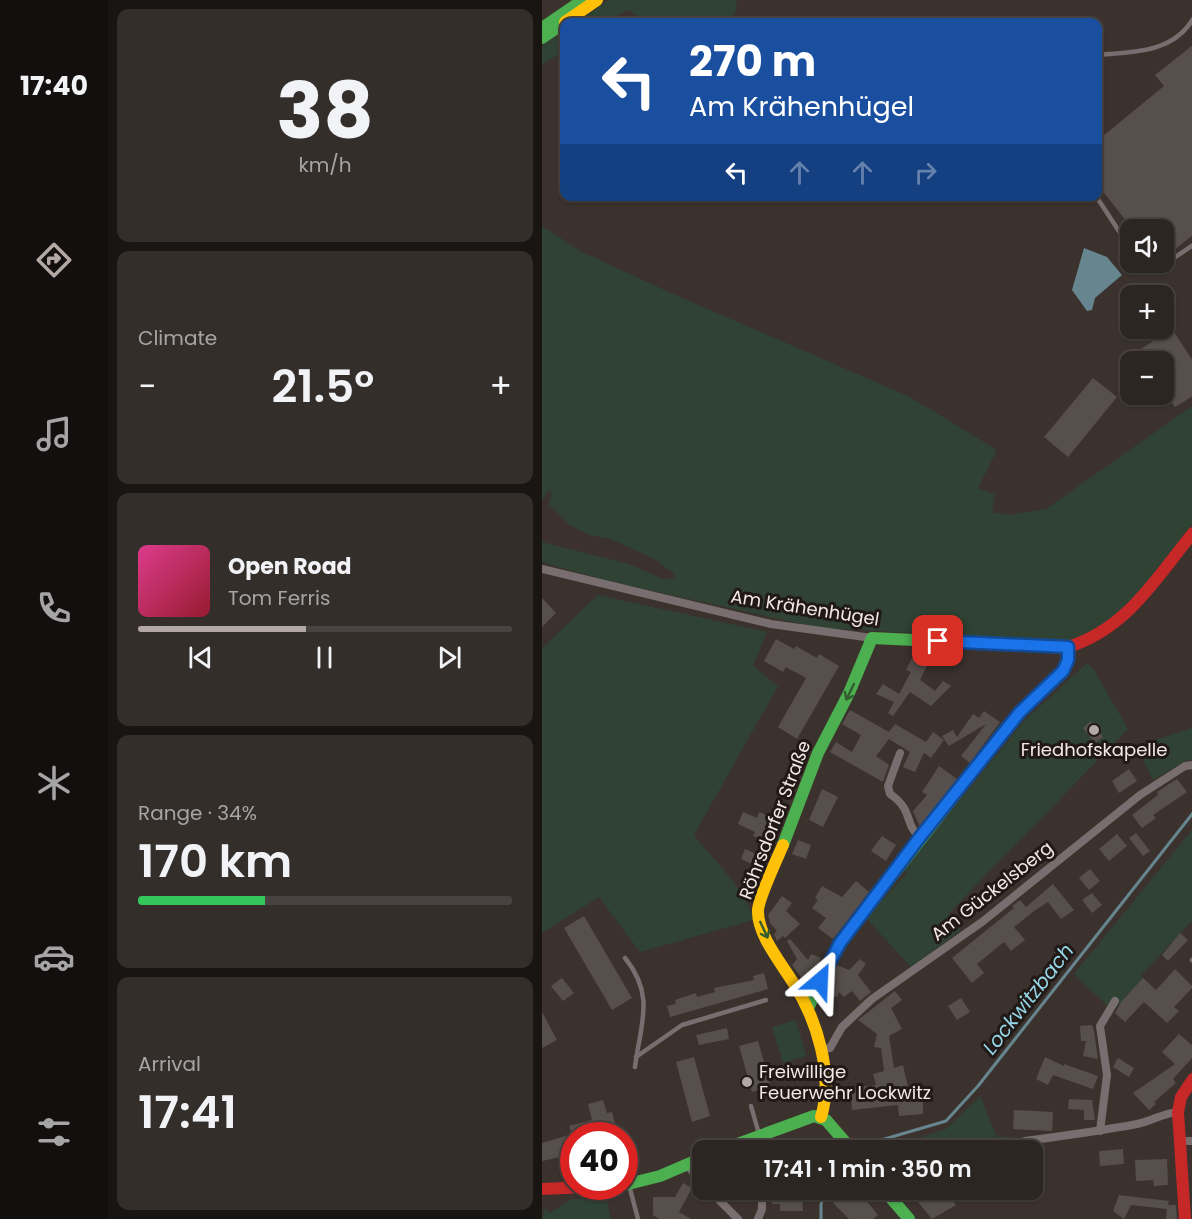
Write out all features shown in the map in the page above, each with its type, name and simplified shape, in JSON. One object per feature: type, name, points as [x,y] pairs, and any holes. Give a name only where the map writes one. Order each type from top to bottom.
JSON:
[{"type":"street","points":[[542,28],[583,0]]},
{"type":"street","points":[[572,18],[597,0]]},
{"type":"street","points":[[542,38],[560,26]]},
{"type":"street","points":[[808,1008],[827,965],[840,943],[920,837],[1020,712],[1063,671],[1068,660],[1068,647],[1093,640],[1110,630],[1193,532]]},
{"type":"street","name":"Am Krähenhügel","points":[[542,569],[771,624],[872,638],[1068,647]]},
{"type":"street","name":"Röhrsdorfer Straße","points":[[821,1117],[828,1093],[820,1050],[808,1008],[775,952],[760,921],[758,909],[818,753],[849,693],[872,638]]},
{"type":"street","points":[[899,753],[888,786],[890,794],[904,805],[910,825],[920,837]]},
{"type":"street","name":"Am Gückelsberg","points":[[820,1050],[830,1048],[842,1027],[872,999],[983,922],[1140,795],[1185,766],[1193,765]]},
{"type":"street","points":[[1100,1131],[1107,1075],[1100,1026],[1115,1001]]},
{"type":"street","points":[[1185,1219],[1186,1141],[1178,1112],[1181,1097],[1193,1079]]},
{"type":"street","points":[[1032,1140],[1100,1131],[1145,1122],[1166,1113],[1178,1112]]},
{"type":"street","points":[[745,1140],[808,1117],[821,1117],[843,1140]]},
{"type":"street","points":[[759,1134],[760,1140]]},
{"type":"street","points":[[638,1181],[692,1163]]},
{"type":"street","points":[[687,1165],[692,1171]]},
{"type":"street","points":[[542,1189],[560,1188]]},
{"type":"street","points":[[719,1200],[737,1219]]},
{"type":"street","points":[[758,1219],[762,1209],[762,1200]]},
{"type":"street","points":[[893,1200],[909,1219]]},
{"type":"lane","points":[[1102,55],[1139,53],[1157,47],[1175,38],[1193,19]]},
{"type":"lane","points":[[1099,201],[1120,233]]},
{"type":"lane","points":[[1174,258],[1193,245]]},
{"type":"lane","points":[[625,958],[636,972],[642,985],[645,1008],[644,1028],[635,1067]]},
{"type":"lane","points":[[636,1057],[682,1025],[766,1000]]},
{"type":"lane","points":[[751,1106],[759,1134]]},
{"type":"lane","points":[[632,1200],[638,1219]]},
{"type":"green space","points":[[608,0],[736,0],[737,10],[730,18],[641,18],[627,10],[614,18],[583,18]]},
{"type":"green space","points":[[560,35],[560,53],[542,65],[542,46]]},
{"type":"green space","points":[[542,226],[582,252],[910,397],[997,450],[978,488],[995,494],[992,512],[1009,515],[1046,509],[1192,406],[1192,525],[1132,601],[1104,628],[1071,641],[820,628],[608,581],[542,562],[542,542],[629,564],[663,579],[675,578],[673,573],[656,560],[611,539],[589,535],[571,526],[549,504],[552,493],[548,490],[542,501]]},
{"type":"green space","points":[[598,595],[767,632],[753,666],[778,686],[694,835],[737,887],[751,910],[753,920],[640,952],[599,897],[542,933],[542,648]]},
{"type":"green space","points":[[1087,663],[1094,670],[1128,729],[949,913],[961,930],[911,967],[866,918],[907,873],[904,870],[920,849],[1025,720]]},
{"type":"green space","points":[[1192,728],[1192,759],[1153,780],[1136,746]]},
{"type":"green space","points":[[1192,830],[1192,921],[1141,975],[1143,978],[1113,1011],[1074,974]]},
{"type":"green space","points":[[796,1020],[806,1056],[783,1063],[772,1027]]},
{"type":"green space","points":[[980,1096],[997,1137],[1012,1137],[1013,1140],[912,1140],[946,1129]]},
{"type":"green space","points":[[570,1200],[606,1200],[611,1219],[542,1219],[545,1208],[550,1213]]},
{"type":"water","points":[[1084,248],[1107,257],[1122,275],[1095,298],[1092,310],[1087,311],[1072,290]]},
{"type":"building","points":[[1193,45],[1193,235],[1174,250],[1174,219],[1125,219],[1102,190],[1102,137],[1164,86],[1155,75]]},
{"type":"building","points":[[1174,332],[1193,361],[1193,396],[1175,407],[1174,405],[1174,351],[1138,351],[1157,339],[1174,339]]},
{"type":"building","points":[[1093,378],[1117,397],[1068,457],[1044,437]]},
{"type":"building","points":[[542,598],[556,613],[542,627]]},
{"type":"building","points":[[776,639],[794,649],[796,646],[817,658],[819,654],[839,666],[797,739],[778,727],[806,678],[786,667],[783,672],[764,661]]},
{"type":"building","points":[[912,658],[927,666],[920,680],[935,691],[943,681],[951,686],[931,706],[910,692],[893,716],[888,713],[894,702],[876,694],[883,684],[899,694],[911,672],[906,670]]},
{"type":"building","points":[[850,710],[889,732],[895,724],[926,742],[933,732],[944,740],[931,758],[924,753],[915,772],[903,767],[910,752],[889,739],[876,756],[889,765],[883,782],[830,752],[836,742],[852,752],[861,735],[842,724]]},
{"type":"building","points":[[984,711],[1000,722],[970,763],[961,756],[986,724],[949,746],[942,736],[953,730],[957,737],[973,714],[979,718]]},
{"type":"building","name":"Friedhofskapelle","points":[[1091,721],[1103,737],[1095,743],[1083,728]]},
{"type":"building","points":[[939,766],[957,779],[920,827],[913,811],[927,795],[922,792]]},
{"type":"building","points":[[1129,769],[1137,781],[1119,793],[1112,781]]},
{"type":"building","points":[[1177,779],[1187,792],[1153,815],[1156,818],[1142,828],[1132,815],[1158,795],[1157,792]]},
{"type":"building","points":[[822,789],[838,797],[823,827],[809,820]]},
{"type":"building","points":[[743,812],[757,818],[759,812],[780,820],[771,843],[753,836],[755,832],[738,824]]},
{"type":"building","points":[[1136,833],[1150,851],[1143,856],[1129,838]]},
{"type":"building","points":[[1117,834],[1127,846],[1109,861],[1099,849]]},
{"type":"building","points":[[882,836],[896,845],[886,861],[871,851]]},
{"type":"building","points":[[798,840],[811,845],[806,859],[792,854]]},
{"type":"building","points":[[745,849],[761,856],[756,866],[741,859]]},
{"type":"building","points":[[1090,869],[1100,881],[1089,890],[1079,878]]},
{"type":"building","points":[[750,874],[761,879],[754,897],[742,892]]},
{"type":"building","points":[[856,881],[869,892],[833,939],[818,928],[826,918],[812,908],[818,900],[815,898],[822,886],[842,897]]},
{"type":"building","points":[[1053,884],[1074,910],[1061,919],[1048,902],[1034,911],[1014,927],[1025,940],[1011,951],[1004,942],[977,964],[984,973],[972,983],[952,958],[1014,908],[1012,906],[1020,900],[1026,907]]},
{"type":"building","points":[[1092,893],[1102,905],[1092,913],[1082,900]]},
{"type":"building","points":[[782,896],[792,903],[786,911],[800,924],[785,938],[783,936],[777,941],[774,934],[777,931],[770,923],[768,915]]},
{"type":"building","points":[[584,916],[632,998],[612,1010],[564,928]]},
{"type":"building","points":[[1180,933],[1188,940],[1168,961],[1162,955]]},
{"type":"building","points":[[790,939],[808,960],[811,954],[821,958],[808,987],[792,965],[797,959],[787,941]]},
{"type":"building","points":[[860,959],[866,964],[858,975],[871,992],[860,1001],[852,991],[844,997],[839,992],[837,997],[828,994],[832,982],[829,981],[837,965],[849,970]]},
{"type":"building","points":[[1175,969],[1193,987],[1174,1007],[1179,1011],[1167,1023],[1144,1002],[1125,1022],[1115,1013],[1121,1002],[1143,978],[1156,990]]},
{"type":"building","points":[[764,973],[768,989],[670,1017],[667,1006],[676,1004],[675,1000],[696,993],[697,997],[715,992],[714,988],[754,980],[753,976]]},
{"type":"building","points":[[562,978],[574,993],[563,1001],[551,986]]},
{"type":"building","points":[[895,991],[902,1000],[891,1008],[902,1029],[889,1036],[894,1068],[903,1065],[908,1087],[911,1087],[911,1102],[923,1102],[923,1114],[899,1116],[898,1105],[852,1110],[850,1088],[876,1085],[873,1074],[884,1071],[881,1048],[874,1047],[877,1034],[858,1020]]},
{"type":"building","points":[[961,998],[970,1012],[957,1020],[948,1006]]},
{"type":"building","points":[[542,1012],[557,1040],[542,1048]]},
{"type":"building","points":[[1092,1025],[1098,1059],[1083,1056],[1086,1041],[1081,1041],[1080,1026]]},
{"type":"building","points":[[727,1028],[729,1039],[699,1045],[696,1035]]},
{"type":"building","points":[[1179,1034],[1193,1046],[1193,1057],[1173,1079],[1176,1083],[1154,1102],[1156,1104],[1149,1110],[1133,1093],[1175,1064],[1162,1052]]},
{"type":"building","points":[[758,1041],[771,1087],[752,1092],[739,1046]]},
{"type":"building","points":[[694,1057],[710,1116],[692,1122],[676,1062]]},
{"type":"building","points":[[1045,1057],[1064,1066],[1064,1064],[1098,1076],[1093,1089],[1053,1075],[1048,1085],[1036,1079]]},
{"type":"building","points":[[1118,1058],[1134,1068],[1129,1077],[1113,1067]]},
{"type":"building","points":[[1069,1099],[1092,1100],[1095,1120],[1084,1120],[1084,1110],[1068,1109]]},
{"type":"building","points":[[603,1100],[607,1113],[612,1112],[615,1122],[584,1122],[592,1120],[588,1104]]},
{"type":"building","points":[[1014,1110],[1053,1112],[1052,1131],[1013,1129]]},
{"type":"building","points":[[560,1138],[560,1157],[542,1161],[542,1143]]},
{"type":"building","points":[[1123,1149],[1124,1164],[1100,1166],[1099,1151]]},
{"type":"building","points":[[1167,1159],[1168,1185],[1154,1186],[1153,1180],[1136,1181],[1135,1160]]},
{"type":"building","points":[[683,1183],[692,1188],[679,1212],[691,1219],[659,1219],[653,1215],[653,1197],[675,1197]]},
{"type":"building","points":[[1119,1195],[1169,1201],[1168,1205],[1176,1205],[1177,1219],[1166,1219],[1167,1209],[1131,1205],[1124,1219],[1113,1211]]},
{"type":"building","points":[[772,1200],[802,1200],[803,1211],[780,1211],[780,1204],[772,1204]]},
{"type":"building","points":[[836,1200],[866,1200],[878,1215],[873,1219],[849,1219],[833,1203]]},
{"type":"building","points":[[921,1200],[952,1200],[956,1205],[932,1219],[918,1202]]},
{"type":"waterway","name":"Lockwitzbach","points":[[881,1140],[946,1121],[978,1086],[1193,813]]},
{"type":"waterway","name":"Lockwitzbach","points":[[821,1219],[822,1200]]},
{"type":"traffic: fast","points":[[542,28],[583,0]]},
{"type":"traffic: fast","points":[[542,38],[560,26]]},
{"type":"traffic: fast","points":[[783,845],[818,753],[849,693],[872,638],[936,641]]},
{"type":"traffic: fast","points":[[808,1008],[840,943],[1020,712],[1063,671],[1068,660],[1068,647]]},
{"type":"traffic: fast","points":[[748,1140],[814,1116],[826,1120],[843,1140]]},
{"type":"traffic: fast","points":[[638,1182],[660,1176],[692,1162]]},
{"type":"traffic: fast","points":[[893,1200],[909,1219]]},
{"type":"traffic: slow","points":[[571,18],[597,0]]},
{"type":"traffic: slow","points":[[783,845],[761,896],[758,910],[759,920],[771,949],[802,998],[816,1031],[826,1084],[821,1117]]},
{"type":"traffic: jam","points":[[936,641],[1068,647],[1089,639],[1124,615],[1139,600],[1193,533]]},
{"type":"traffic: jam","points":[[1185,1219],[1178,1112],[1181,1097],[1193,1079]]},
{"type":"traffic: jam","points":[[542,1189],[560,1188]]},
{"type":"place","name":"Friedhofskapelle","points":[[1094,730]]},
{"type":"place","name":"Freiwillige Feuerwehr Lockwitz","points":[[747,1082]]},
{"type":"route","points":[[820,981],[840,943],[920,837],[1020,712],[1063,671],[1068,660],[1068,647],[938,641]]}]
